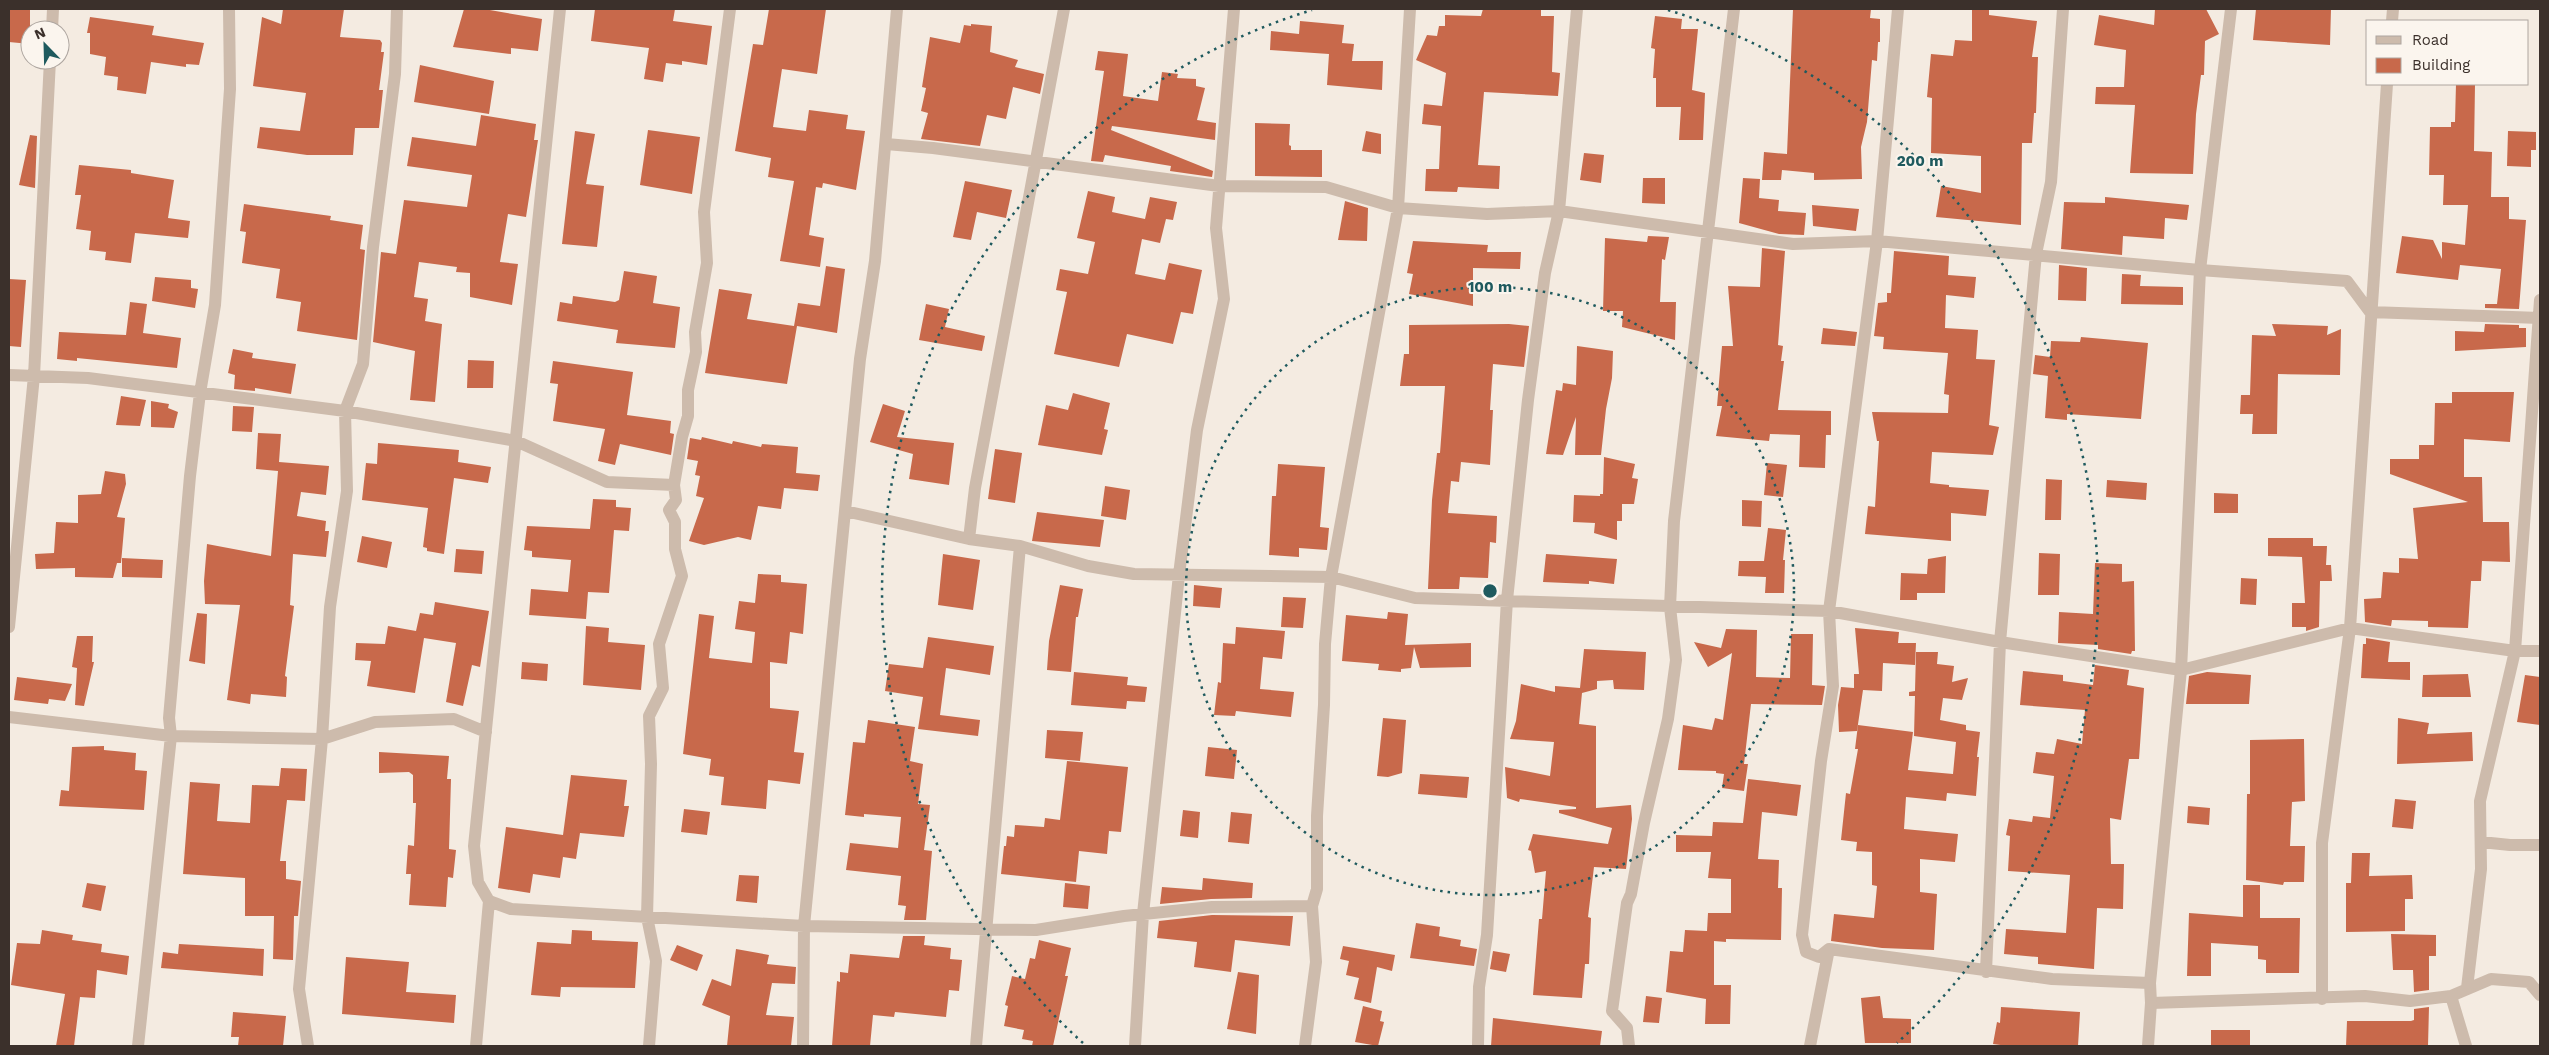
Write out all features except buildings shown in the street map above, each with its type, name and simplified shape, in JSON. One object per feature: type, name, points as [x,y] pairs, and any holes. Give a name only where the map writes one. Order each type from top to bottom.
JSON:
[{"type":"street","points":[[138,1046],[171,736],[169,718],[190,476],[200,393],[215,304],[230,89],[229,9]]},
{"type":"street","points":[[308,1046],[299,989],[322,739],[330,607],[347,491],[345,410],[363,364],[373,247],[395,74],[396,9]]},
{"type":"street","points":[[476,1046],[489,901],[478,882],[474,846],[560,9]]},
{"type":"street","points":[[649,1046],[656,961],[647,917],[651,764],[649,716],[663,688],[659,644],[682,576],[675,549],[674,522],[669,510],[676,500],[674,485],[682,437],[688,416],[688,390],[696,352],[695,332],[707,262],[704,212],[730,9]]},
{"type":"street","points":[[803,1046],[804,926],[860,359],[875,260],[897,9]]},
{"type":"street","points":[[969,539],[975,488],[1064,9]]},
{"type":"street","points":[[1135,1046],[1144,914],[1179,575],[1197,430],[1224,299],[1216,228],[1234,9]]},
{"type":"street","points":[[1305,1046],[1316,962],[1312,906],[1317,889],[1317,816],[1324,705],[1325,644],[1331,577],[1398,208],[1410,9]]},
{"type":"street","points":[[1478,1046],[1479,987],[1487,935],[1507,600],[1528,400],[1546,273],[1559,211],[1577,9]]},
{"type":"street","points":[[1629,1046],[1627,1028],[1612,1012],[1627,903],[1631,894],[1644,823],[1668,719],[1676,660],[1670,607],[1674,521],[1710,232],[1734,9]]},
{"type":"street","points":[[1898,9],[1877,241],[1829,611],[1833,686],[1821,761],[1802,935],[1806,952],[1819,957],[1829,949],[1986,972],[2052,979],[2150,983]]},
{"type":"street","points":[[1986,972],[2000,642],[2036,254],[2050,182],[2063,9]]},
{"type":"street","points":[[2148,1046],[2151,1003],[2150,983],[2181,670],[2200,270],[2231,9]]},
{"type":"street","points":[[9,627],[34,376],[49,70]]},
{"type":"street","points":[[2322,999],[2322,843],[2350,628],[2387,85]]},
{"type":"street","points":[[886,144],[933,148],[1219,186],[1326,187],[1398,208],[1487,214],[1559,211],[1793,244],[1877,241],[2200,270],[2348,281],[2370,312]]},
{"type":"street","points":[[2467,988],[2481,869],[2480,801],[2514,650],[2540,300]]},
{"type":"street","points":[[2370,312],[2540,318]]},
{"type":"street","points":[[9,375],[88,378],[345,410],[516,441],[607,482],[674,485]]},
{"type":"street","points":[[845,511],[969,539],[1020,546],[1088,566],[1134,574],[1331,577],[1415,598],[1829,611],[2000,642],[2181,670],[2350,628],[2514,650],[2540,651]]},
{"type":"street","points":[[976,1046],[1020,546]]},
{"type":"street","points":[[9,718],[171,736],[322,739],[375,722],[454,719],[486,732]]},
{"type":"street","points":[[2481,842],[2540,845]]},
{"type":"street","points":[[489,901],[511,909],[804,926],[1036,930],[1144,914],[1212,907],[1312,906]]},
{"type":"street","points":[[1810,1046],[1829,949]]},
{"type":"street","points":[[2151,1003],[2322,999],[2366,996],[2410,1001],[2451,996],[2492,979],[2529,982],[2540,995]]},
{"type":"street","points":[[2451,996],[2466,1046]]}]
